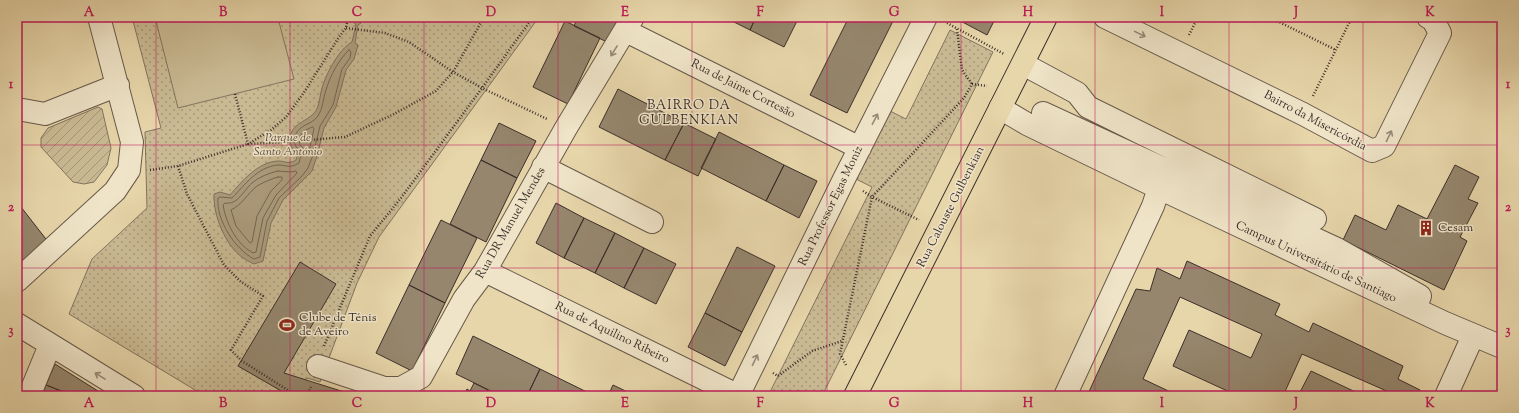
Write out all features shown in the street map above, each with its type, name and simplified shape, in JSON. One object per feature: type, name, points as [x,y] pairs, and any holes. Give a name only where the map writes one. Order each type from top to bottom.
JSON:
[{"type":"main road","name":"Rua Calouste Gulbenkian","points":[[855,396],[1000,108],[1014,59],[1046,17]]},
{"type":"street","points":[[17,282],[115,191],[129,170],[132,142],[99,17]]},
{"type":"street","name":"Bairro da Misericórdia","points":[[1112,18],[1303,114],[1372,151],[1384,146],[1440,33],[1433,20],[1428,17]]},
{"type":"street","name":"Rua Professor Egas Moniz","points":[[738,396],[860,148],[936,20]]},
{"type":"street","name":"Rua de Jaime Cortesão","points":[[630,24],[860,148]]},
{"type":"street","name":"Rua DR Manuel Mendes","points":[[321,356],[384,388],[401,388],[421,377],[464,299],[485,271],[543,167],[630,24]]},
{"type":"street","points":[[1014,59],[1077,93],[1088,107],[1315,219]]},
{"type":"street","points":[[23,110],[45,114],[118,85]]},
{"type":"street","name":"Campus Universitário de Santiago","points":[[1000,108],[1028,124],[1159,188],[1415,309]]},
{"type":"street","points":[[1043,113],[1337,249],[1420,296],[1411,319],[1471,341],[1502,347]]},
{"type":"street","points":[[543,167],[652,222]]},
{"type":"street","points":[[1065,396],[1147,219],[1159,188]]},
{"type":"street","name":"Rua de Aquilino Ribeiro","points":[[485,271],[738,396]]},
{"type":"street","points":[[17,324],[134,396]]},
{"type":"street","points":[[1471,341],[1502,360]]},
{"type":"street","points":[[1446,396],[1471,341]]},
{"type":"street","points":[[29,396],[50,345]]},
{"type":"path","points":[[248,144],[270,130],[286,117],[303,94],[346,28],[348,17]]},
{"type":"path","points":[[146,171],[178,166],[248,144],[324,140],[345,137],[394,114],[436,91],[453,72],[484,17]]},
{"type":"path","points":[[321,356],[370,236],[401,198],[533,17]]},
{"type":"path","points":[[1268,17],[1336,50]]},
{"type":"path","points":[[1303,114],[1352,17]]},
{"type":"path","points":[[936,20],[957,29],[1014,59]]},
{"type":"path","points":[[346,28],[386,33],[409,42],[453,72],[482,88],[566,128]]},
{"type":"path","points":[[957,29],[962,70],[972,84],[988,86]]},
{"type":"path","points":[[847,366],[840,354],[872,197],[964,98],[972,84]]},
{"type":"path","points":[[235,94],[248,144]]},
{"type":"path","points":[[178,166],[187,194],[224,265],[240,281],[263,296],[231,350],[242,361],[297,396]]},
{"type":"path","points":[[844,179],[872,197],[920,220]]},
{"type":"path","points":[[772,373],[778,376],[812,351],[842,341]]},
{"type":"green space","name":"Parque de Santo António","points":[[132,17],[539,17],[379,237],[357,283],[320,382],[307,378],[297,396],[205,396],[69,314],[92,259],[147,208],[145,132],[161,128]]},
{"type":"green space","points":[[155,17],[298,17],[279,22],[294,79],[178,108]]},
{"type":"green space","points":[[950,30],[993,52],[822,396],[774,396],[769,394],[872,187],[856,179],[890,111],[906,119]]},
{"type":"green space","points":[[98,107],[102,109],[111,148],[107,165],[94,182],[84,184],[73,182],[41,147],[41,138],[48,128]]},
{"type":"water","points":[[353,17],[361,17],[361,23],[358,25],[355,43],[358,45],[354,59],[346,70],[336,107],[324,128],[312,171],[283,200],[271,223],[263,261],[254,264],[243,258],[226,238],[218,220],[214,202],[214,194],[220,192],[230,195],[251,173],[271,162],[278,161],[289,163],[296,160],[297,156],[291,144],[290,136],[295,127],[311,116],[317,109],[322,88],[330,69],[342,50],[352,42],[356,25],[353,21]]},
{"type":"building","points":[[578,17],[622,17],[609,43],[574,26]]},
{"type":"building","points":[[724,17],[756,17],[750,30]]},
{"type":"building","points":[[756,17],[799,17],[784,47],[750,30]]},
{"type":"building","points":[[849,17],[895,17],[847,113],[810,95]]},
{"type":"building","points":[[953,17],[996,17],[987,35]]},
{"type":"building","points":[[565,21],[600,38],[568,104],[533,87]]},
{"type":"building","points":[[618,89],[684,123],[665,160],[599,127]]},
{"type":"building","points":[[499,123],[536,141],[517,178],[481,160]]},
{"type":"building","points":[[684,123],[716,139],[698,176],[665,160]]},
{"type":"building","points":[[719,132],[784,165],[766,201],[701,168]]},
{"type":"building","points":[[481,160],[517,178],[486,242],[450,224]]},
{"type":"building","points":[[784,165],[817,181],[799,218],[766,201]]},
{"type":"building","name":"Cesam","points":[[1455,165],[1479,177],[1468,199],[1478,203],[1460,237],[1467,241],[1444,290],[1343,240],[1355,215],[1386,230],[1398,205],[1427,219]]},
{"type":"building","points":[[556,203],[584,218],[564,258],[536,243]]},
{"type":"building","points":[[21,207],[49,243],[17,274],[17,210]]},
{"type":"building","points":[[584,218],[615,233],[595,273],[564,258]]},
{"type":"building","points":[[441,220],[477,238],[445,303],[409,285]]},
{"type":"building","points":[[615,233],[644,248],[624,288],[595,273]]},
{"type":"building","points":[[737,247],[775,266],[742,332],[705,313]]},
{"type":"building","points":[[644,248],[676,264],[656,304],[624,288]]},
{"type":"building","points":[[1187,261],[1280,304],[1275,315],[1309,332],[1313,323],[1403,366],[1398,379],[1420,390],[1417,396],[1387,396],[1389,392],[1302,354],[1283,396],[1233,396],[1234,394],[1173,366],[1189,330],[1251,358],[1262,334],[1180,297],[1143,379],[1179,396],[1087,396],[1136,289],[1150,291],[1157,268],[1180,279]]},
{"type":"building","name":"Clube de Ténis de Aveiro","points":[[300,262],[336,284],[284,373],[357,396],[290,396],[238,366]]},
{"type":"building","points":[[409,285],[445,303],[412,371],[376,353]]},
{"type":"building","points":[[705,313],[742,332],[725,366],[688,347]]},
{"type":"building","points":[[473,336],[540,369],[527,396],[501,396],[456,374]]},
{"type":"building","points":[[55,364],[98,391],[95,396],[74,396],[46,385]]},
{"type":"building","points":[[540,369],[595,396],[527,396]]},
{"type":"building","points":[[1311,371],[1364,396],[1298,396]]},
{"type":"building","points":[[474,383],[488,390],[485,396],[464,396],[467,389],[470,391]]},
{"type":"building","points":[[46,385],[74,396],[42,396]]},
{"type":"building","points":[[613,385],[636,396],[608,396]]},
{"type":"place","name":"Cesam","points":[[1426,228]]},
{"type":"place","name":"Clube de Ténis de Aveiro","points":[[287,325]]},
{"type":"district","name":"BAIRRO DA GULBENKIAN","points":[[689,114]]}]
